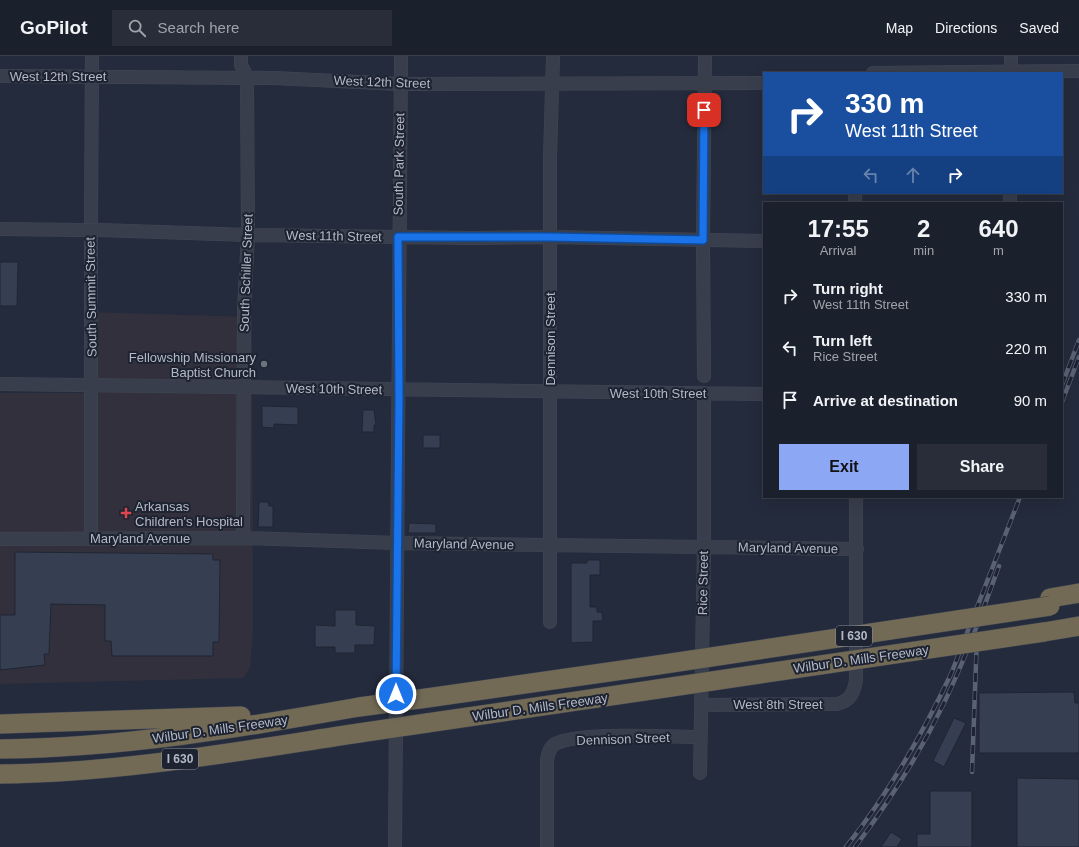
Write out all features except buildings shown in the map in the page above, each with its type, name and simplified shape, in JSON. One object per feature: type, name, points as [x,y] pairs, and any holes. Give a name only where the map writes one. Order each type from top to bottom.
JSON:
[{"type":"highway","points":[[1050,602],[1079,593]]},
{"type":"highway","points":[[1050,602],[1079,602]]},
{"type":"highway","name":"Wilbur D. Mills Freeway","points":[[0,749],[59,747],[125,742],[658,665],[976,617],[1050,602]]},
{"type":"highway","name":"Wilbur D. Mills Freeway","points":[[0,774],[110,768],[359,733],[1079,626]]},
{"type":"highway","points":[[0,724],[221,716],[308,716]]},
{"type":"highway","points":[[0,785],[42,782],[110,768]]},
{"type":"street","name":"South Summit Street","points":[[91,538],[92,56]]},
{"type":"street","name":"South Schiller Street","points":[[241,56],[241,65],[247,77],[248,235],[244,310],[243,538]]},
{"type":"street","name":"South Park Street","points":[[395,847],[398,237],[401,56]]},
{"type":"street","name":"Dennison Street","points":[[550,622],[550,158],[553,56]]},
{"type":"street","points":[[1011,56],[1011,72],[1079,71]]},
{"type":"street","points":[[704,376],[703,240],[705,58]]},
{"type":"street","name":"West 12th Street","points":[[0,76],[247,77],[401,84],[705,85],[763,83]]},
{"type":"street","name":"West 11th Street","points":[[0,229],[99,230],[248,235],[550,237],[763,241]]},
{"type":"street","name":"West 10th Street","points":[[0,384],[92,387],[763,394]]},
{"type":"street","name":"Rice Street","points":[[700,773],[704,547],[704,393]]},
{"type":"street","points":[[856,498],[857,549]]},
{"type":"street","name":"Maryland Avenue","points":[[0,539],[243,538],[397,543],[857,549]]},
{"type":"street","name":"West 8th Street","points":[[701,705],[837,704],[845,702],[852,696],[856,680],[857,549]]},
{"type":"street","name":"Dennison Street","points":[[547,847],[547,760],[551,748],[556,744],[573,739],[616,736],[700,737]]},
{"type":"shaded area","name":"Arkansas Children's Hospital","points":[[85,312],[252,317],[253,632],[250,667],[243,678],[0,684],[0,393],[83,393]]},
{"type":"railway","points":[[1063,382],[1079,340]]},
{"type":"railway","points":[[1063,399],[1079,357]]},
{"type":"railway","points":[[846,847],[890,785],[916,742],[940,697],[951,674],[1020,498]]},
{"type":"railway","points":[[855,847],[903,778],[934,724],[966,654],[999,566]]},
{"type":"railway","points":[[972,772],[977,636]]},
{"type":"place","name":"Fellowship Missionary Baptist Church","points":[[264,364]]},
{"type":"place","name":"Arkansas Children's Hospital","points":[[126,513]]},
{"type":"route","points":[[396,694],[396,575],[399,400],[398,237],[550,237],[703,240],[704,110]]}]
